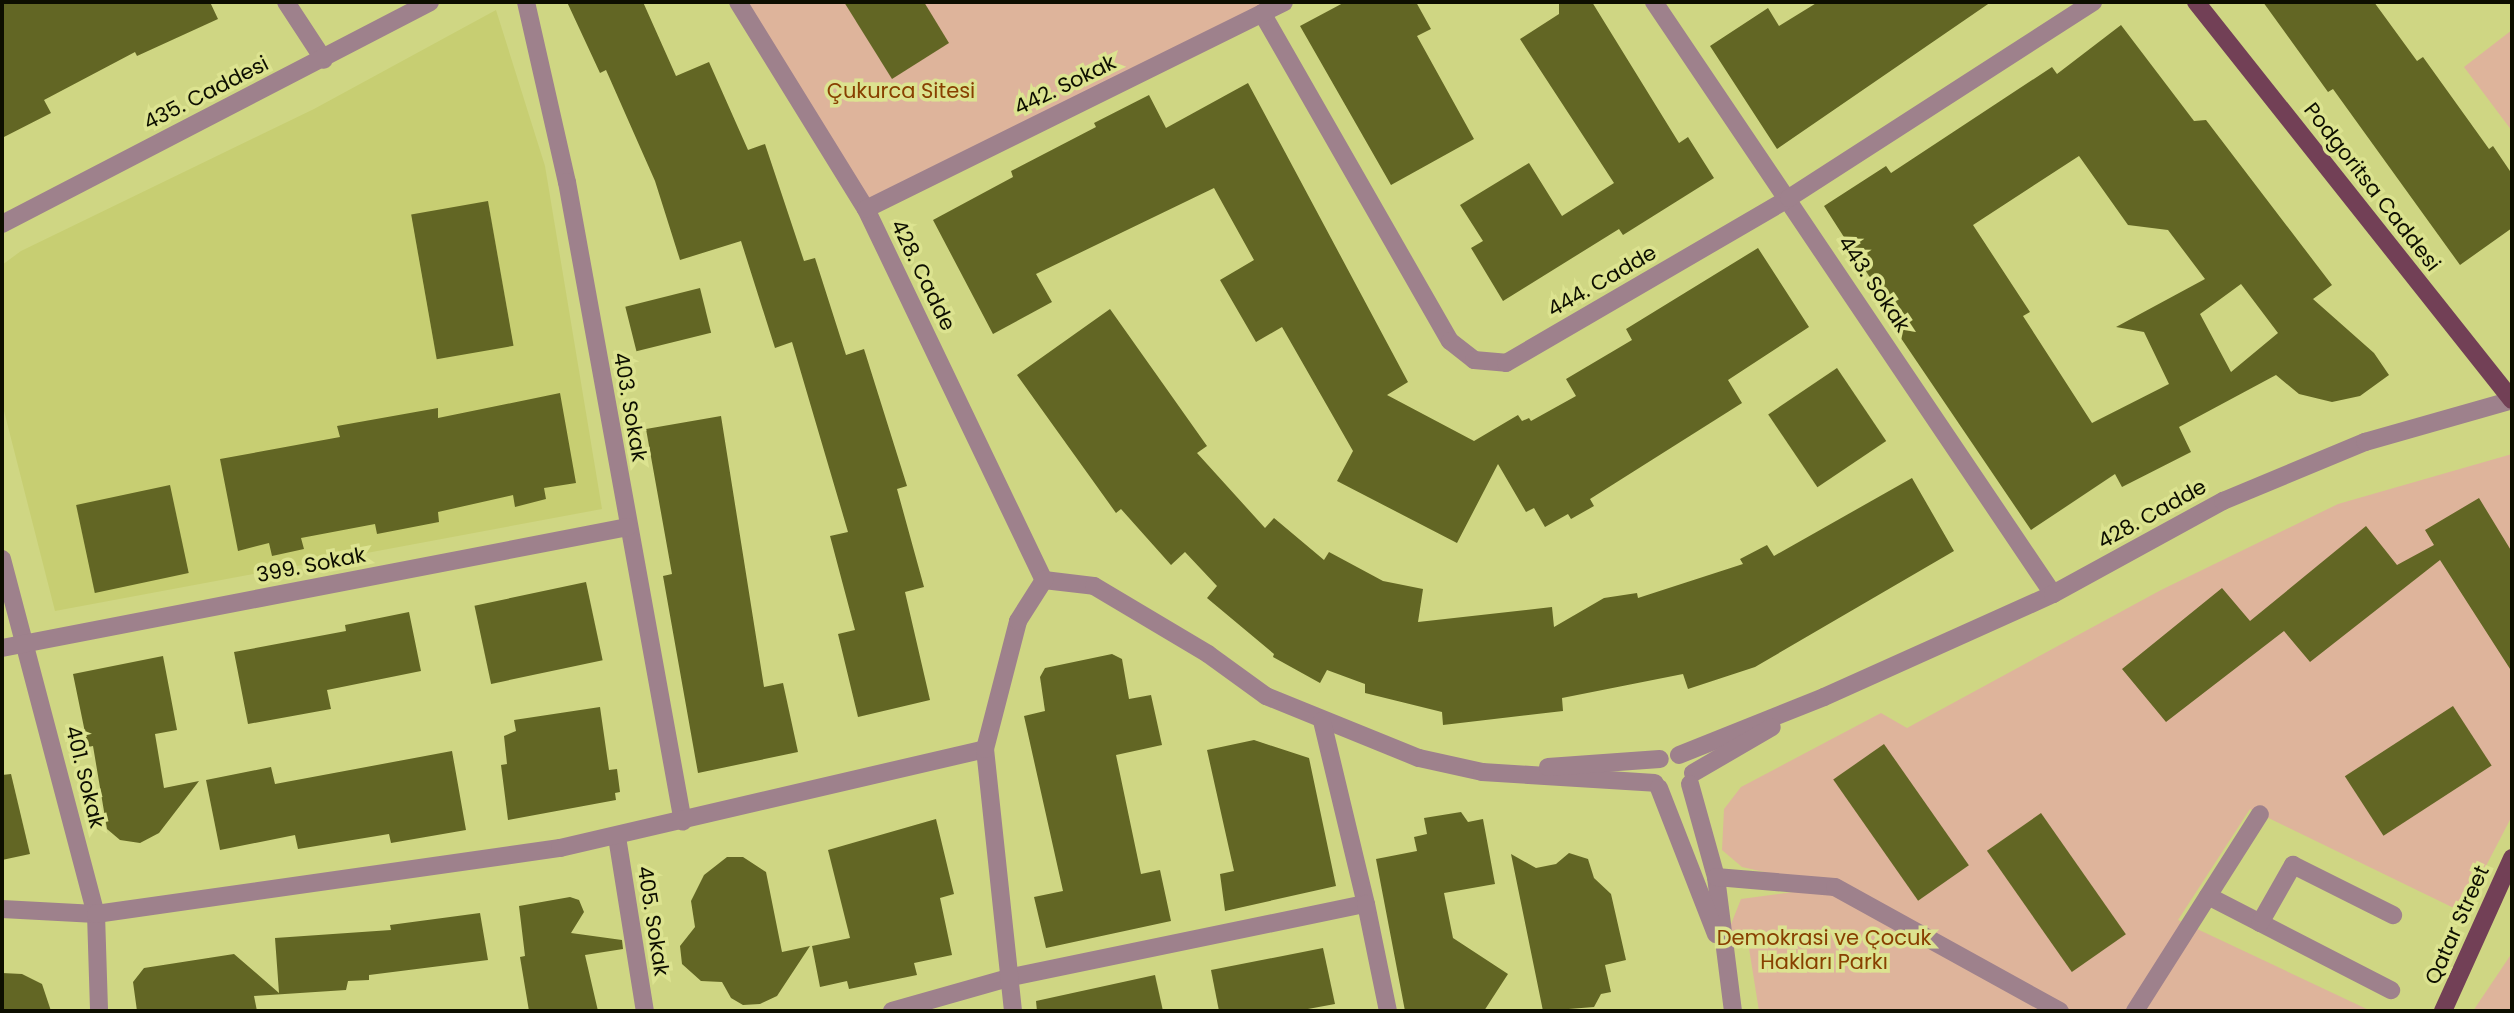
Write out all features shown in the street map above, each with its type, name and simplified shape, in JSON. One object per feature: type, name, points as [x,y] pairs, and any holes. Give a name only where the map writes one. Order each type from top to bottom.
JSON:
[{"type":"main road","name":"Podgoritsa Caddesi","points":[[2196,2],[2512,400]]},
{"type":"main road","name":"Qatar Street","points":[[2443,1011],[2512,858]]},
{"type":"street","points":[[286,2],[324,60]]},
{"type":"street","name":"435. Caddesi","points":[[2,224],[324,60],[430,2]]},
{"type":"street","name":"403. Sokak","points":[[526,2],[567,181],[683,822]]},
{"type":"street","name":"428. Cadde","points":[[738,2],[866,209],[1044,580]]},
{"type":"street","name":"442. Sokak","points":[[866,209],[1284,2]]},
{"type":"street","name":"443. Sokak","points":[[1654,2],[1789,198],[2053,594]]},
{"type":"street","name":"444. Cadde","points":[[1262,13],[1450,341],[1474,360],[1506,363],[1789,198],[2093,2]]},
{"type":"street","name":"428. Cadde","points":[[1824,697],[2053,594],[2234,496],[2365,442],[2512,400]]},
{"type":"street","name":"399. Sokak","points":[[2,648],[628,527]]},
{"type":"street","name":"401. Sokak","points":[[2,558],[27,643],[96,914],[99,1011]]},
{"type":"street","points":[[1013,1011],[1012,977],[985,749],[1018,621],[1044,580],[1094,586],[1208,654],[1266,696],[1322,721],[1419,758],[1482,772],[1657,785],[1676,794],[1692,779],[1824,697]]},
{"type":"street","points":[[1482,772],[1660,759],[1679,755],[1824,697]]},
{"type":"street","points":[[1322,721],[1366,904],[1388,1011]]},
{"type":"street","points":[[2,909],[96,914],[617,837],[985,749]]},
{"type":"street","points":[[1679,755],[1692,779],[1716,877],[1722,947],[1733,1011]]},
{"type":"street","points":[[1660,759],[1654,770],[1657,785],[1722,947]]},
{"type":"street","points":[[2135,1011],[2260,814]]},
{"type":"street","name":"405. Sokak","points":[[617,837],[645,1011]]},
{"type":"street","points":[[2260,923],[2293,865],[2393,915]]},
{"type":"street","points":[[1716,877],[1835,887],[2060,1011]]},
{"type":"street","points":[[2208,896],[2391,990]]},
{"type":"street","points":[[892,1011],[1012,977],[1366,904]]},
{"type":"shaded area","points":[[496,10],[545,166],[602,509],[55,611],[2,403],[2,265],[21,251],[314,109]]},
{"type":"green space","name":"Çukurca Sitesi","points":[[738,2],[1284,2],[866,209]]},
{"type":"green space","points":[[2512,30],[2512,131],[2464,67]]},
{"type":"green space","name":"Demokrasi ve Çocuk Hakları Parkı","points":[[2512,454],[2512,816],[2462,912],[2250,809],[2178,920],[2371,1011],[1759,1011],[1748,942],[1722,947],[1741,899],[1832,887],[1742,867],[1722,850],[1724,809],[1741,787],[1881,713],[1907,728],[2161,590],[2338,504]]},
{"type":"green space","points":[[2512,953],[2512,1011],[2473,1011]]},
{"type":"building","points":[[2,2],[210,2],[218,19],[137,56],[135,52],[44,100],[51,113],[2,138]]},
{"type":"building","points":[[567,2],[643,2],[676,76],[709,62],[748,150],[765,144],[804,261],[815,258],[846,355],[864,349],[907,486],[897,489],[924,587],[905,592],[930,700],[858,717],[838,634],[855,630],[830,536],[848,532],[792,342],[775,348],[741,241],[680,260],[655,181],[606,70],[600,73]]},
{"type":"building","points":[[844,2],[924,2],[949,43],[892,79]]},
{"type":"building","points":[[1345,2],[1416,2],[1431,29],[1417,36],[1474,139],[1391,185],[1300,26]]},
{"type":"building","points":[[1559,2],[1592,2],[1679,143],[1688,137],[1714,178],[1623,235],[1619,229],[1503,301],[1471,248],[1483,241],[1460,205],[1529,163],[1562,216],[1614,183],[1520,39],[1559,14]]},
{"type":"building","points":[[1818,2],[1991,2],[1777,149],[1710,46],[1768,8],[1779,26]]},
{"type":"building","points":[[2263,2],[2374,2],[2417,61],[2423,57],[2489,149],[2493,146],[2512,174],[2512,228],[2460,265],[2333,89],[2328,92]]},
{"type":"building","points":[[2121,25],[2194,121],[2206,120],[2332,285],[2313,299],[2374,353],[2389,375],[2360,396],[2332,402],[2299,394],[2276,375],[2179,427],[2191,452],[2122,487],[2115,474],[2031,530],[1890,322],[1896,318],[1824,206],[1886,166],[1891,173],[2052,67],[2057,74]],"holes":[[[2079,156],[2128,225],[2168,230],[2205,279],[2116,327],[2144,332],[2169,384],[2092,423],[2023,316],[2030,312],[1973,225]],[[2241,284],[2278,333],[2231,372],[2200,314]]]},
{"type":"building","points":[[1248,83],[1408,382],[1387,395],[1474,441],[1518,415],[1522,421],[1529,418],[1531,421],[1576,396],[1566,379],[1632,340],[1626,329],[1758,248],[1809,327],[1728,380],[1742,403],[1590,499],[1594,506],[1571,519],[1568,514],[1545,527],[1534,508],[1526,512],[1498,464],[1457,543],[1337,481],[1353,451],[1282,327],[1256,342],[1220,280],[1254,260],[1214,188],[1036,274],[1052,302],[993,334],[933,220],[1013,177],[1011,171],[1096,127],[1094,123],[1149,95],[1166,128]]},
{"type":"building","points":[[488,201],[514,346],[437,359],[411,215]]},
{"type":"building","points":[[700,288],[711,333],[636,351],[625,307]]},
{"type":"building","points":[[1110,309],[1207,446],[1197,453],[1265,528],[1274,518],[1324,560],[1329,552],[1383,581],[1423,589],[1418,622],[1552,607],[1554,627],[1604,598],[1637,593],[1638,598],[1743,564],[1740,559],[1767,545],[1774,556],[1912,478],[1954,551],[1755,667],[1688,689],[1683,674],[1562,698],[1563,711],[1443,725],[1442,712],[1365,693],[1365,684],[1327,670],[1320,683],[1273,657],[1274,654],[1207,598],[1217,586],[1185,552],[1171,565],[1121,509],[1116,513],[1017,375]]},
{"type":"building","points":[[1837,368],[1886,441],[1817,487],[1768,414]]},
{"type":"building","points":[[560,393],[576,483],[544,488],[546,499],[515,507],[513,495],[438,512],[439,522],[377,534],[375,524],[301,538],[304,549],[272,556],[269,543],[238,551],[220,459],[340,437],[337,426],[438,408],[438,418]]},
{"type":"building","points":[[721,416],[764,687],[783,683],[798,752],[698,773],[663,576],[672,574],[646,429]]},
{"type":"building","points":[[170,485],[189,573],[95,593],[76,505]]},
{"type":"building","points":[[2479,498],[2512,552],[2512,672],[2440,560],[2310,662],[2284,631],[2166,722],[2122,669],[2222,588],[2250,621],[2366,526],[2397,565],[2434,545],[2425,530]]},
{"type":"building","points":[[586,582],[603,660],[491,684],[474,606]]},
{"type":"building","points":[[409,612],[421,671],[327,690],[331,709],[248,724],[234,652],[346,631],[345,625]]},
{"type":"building","points":[[1112,654],[1122,659],[1129,699],[1151,695],[1162,745],[1116,755],[1141,874],[1160,870],[1171,921],[1046,948],[1034,897],[1063,891],[1024,716],[1045,711],[1040,677],[1045,668]]},
{"type":"building","points":[[163,656],[177,730],[155,734],[164,788],[199,781],[159,833],[140,843],[120,840],[107,829],[93,746],[88,747],[73,674]]},
{"type":"building","points":[[2453,706],[2492,766],[2383,836],[2345,776]]},
{"type":"building","points":[[600,707],[609,770],[617,769],[620,792],[615,793],[616,800],[508,820],[501,765],[507,764],[504,736],[516,731],[514,720]]},
{"type":"building","points":[[1254,740],[1309,758],[1336,886],[1225,911],[1220,874],[1234,871],[1207,750]]},
{"type":"building","points":[[1884,744],[1969,865],[1918,901],[1833,780]]},
{"type":"building","points":[[452,751],[466,830],[391,843],[389,834],[298,849],[295,835],[220,850],[206,780],[271,767],[275,784]]},
{"type":"building","points":[[11,774],[30,854],[2,860],[2,775]]},
{"type":"building","points":[[1461,812],[1468,822],[1483,819],[1495,884],[1444,893],[1453,938],[1508,974],[1484,1011],[1405,1011],[1376,859],[1417,851],[1414,837],[1427,834],[1424,818]]},
{"type":"building","points":[[2041,813],[2126,934],[2072,972],[1987,851]]},
{"type":"building","points":[[936,819],[954,894],[940,898],[952,955],[914,963],[917,975],[849,989],[847,981],[820,987],[812,946],[850,938],[828,850]]},
{"type":"building","points":[[1569,853],[1588,859],[1594,878],[1611,894],[1626,960],[1605,965],[1611,992],[1601,994],[1594,1007],[1543,1011],[1511,854],[1536,868],[1556,864]]},
{"type":"building","points":[[727,857],[743,857],[766,872],[782,952],[810,946],[777,996],[760,1004],[743,1005],[731,998],[722,982],[701,981],[682,964],[680,946],[695,927],[691,901],[704,875]]},
{"type":"building","points":[[570,897],[579,900],[584,912],[571,933],[622,940],[623,949],[585,955],[598,1011],[529,1011],[520,957],[525,956],[519,906]]},
{"type":"building","points":[[480,913],[488,960],[369,975],[369,980],[348,981],[346,990],[254,996],[257,1011],[137,1011],[133,982],[144,968],[234,954],[279,993],[275,938],[391,930],[390,925]]},
{"type":"building","points":[[1323,948],[1335,1004],[1297,1011],[1219,1011],[1211,970]]},
{"type":"building","points":[[2,973],[22,974],[42,984],[51,1011],[2,1011]]},
{"type":"building","points":[[1155,975],[1163,1011],[1037,1011],[1036,1001]]}]
